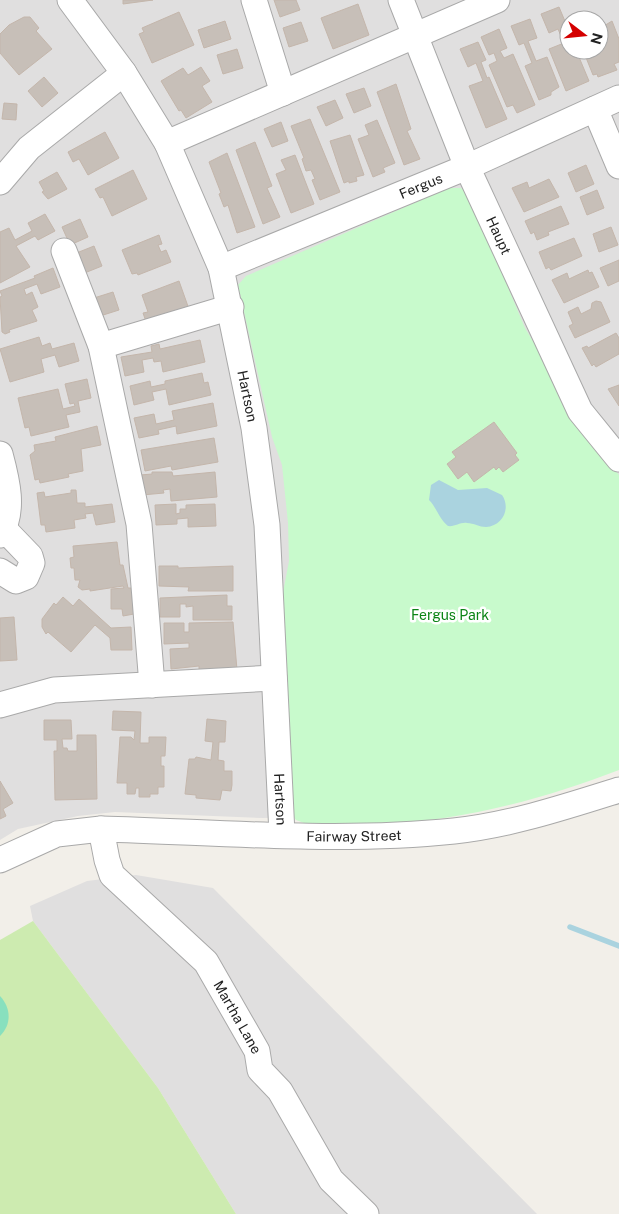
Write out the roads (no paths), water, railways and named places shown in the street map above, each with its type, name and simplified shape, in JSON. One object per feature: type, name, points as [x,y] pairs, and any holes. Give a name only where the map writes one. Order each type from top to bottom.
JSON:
[{"type":"street","name":"Hartson","points":[[70,0],[124,73],[167,144],[221,268],[231,307],[254,428],[266,525],[282,834]]},
{"type":"street","points":[[254,0],[283,93]]},
{"type":"street","name":"Haupt","points":[[401,0],[467,167],[580,411],[619,459]]},
{"type":"street","points":[[167,144],[497,0]]},
{"type":"street","points":[[0,182],[29,148],[124,73]]},
{"type":"street","name":"Fergus","points":[[221,268],[467,167],[619,98]]},
{"type":"street","points":[[595,109],[619,166]]},
{"type":"street","points":[[64,251],[101,346],[138,524],[152,684]]},
{"type":"street","points":[[101,346],[231,307]]},
{"type":"street","points":[[0,454],[9,502],[2,532],[30,556],[32,563],[26,577],[16,581],[0,572]]},
{"type":"street","points":[[0,705],[54,690],[274,678]]},
{"type":"street","name":"Fairway Street","points":[[0,860],[57,834],[101,829],[370,836],[455,831],[563,807],[619,790]]},
{"type":"street","name":"Martha Lane","points":[[101,829],[106,860],[112,875],[206,962],[257,1051],[260,1070],[280,1091],[331,1180],[340,1191],[366,1214]]},
{"type":"water","points":[[439,480],[458,490],[487,488],[502,495],[506,505],[504,516],[492,526],[486,527],[464,523],[448,526],[429,500],[431,485]]},
{"type":"waterway","points":[[570,927],[619,946]]},
{"type":"park label","name":"Fergus Park","points":[[450,615]]}]
